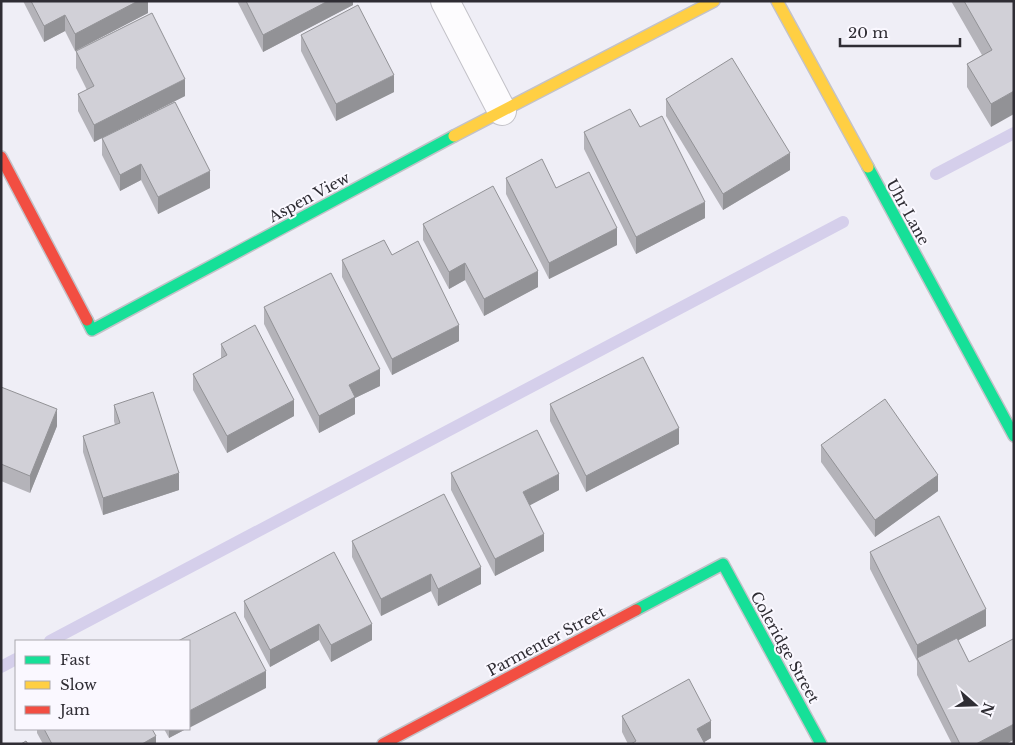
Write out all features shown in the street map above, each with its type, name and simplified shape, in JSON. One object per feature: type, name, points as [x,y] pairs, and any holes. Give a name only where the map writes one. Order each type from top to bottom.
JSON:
[{"type":"street","points":[[445,1],[502,111]]},
{"type":"street","name":"Aspen View","points":[[1,157],[92,330],[502,111],[714,1]]},
{"type":"street","name":"Uhr Lane","points":[[777,1],[1014,436]]},
{"type":"street","name":"Parmenter Street","points":[[383,744],[723,564]]},
{"type":"street","name":"Coleridge Street","points":[[723,564],[821,744]]},
{"type":"building","points":[[31,1],[138,1],[75,34],[65,15],[44,26]]},
{"type":"building","points":[[246,1],[328,1],[263,35]]},
{"type":"building","points":[[964,1],[1014,1],[1014,91],[991,104],[967,64],[992,50]]},
{"type":"building","points":[[358,5],[394,75],[336,104],[301,35]]},
{"type":"building","points":[[152,13],[185,79],[94,125],[78,94],[94,86],[76,51]]},
{"type":"building","points":[[732,58],[790,153],[723,194],[666,99]]},
{"type":"building","points":[[175,102],[210,171],[158,197],[141,164],[120,175],[102,138]]},
{"type":"building","points":[[630,109],[640,127],[662,116],[705,202],[636,237],[584,132]]},
{"type":"building","points":[[542,159],[556,188],[589,172],[617,228],[549,263],[506,178]]},
{"type":"building","points":[[493,186],[538,271],[484,299],[465,263],[449,272],[423,224]]},
{"type":"building","points":[[384,240],[392,255],[418,241],[459,325],[392,359],[342,260]]},
{"type":"building","points":[[331,273],[380,369],[349,385],[355,397],[319,416],[264,307]]},
{"type":"building","points":[[255,325],[294,400],[227,436],[193,374],[227,355],[221,344]]},
{"type":"building","points":[[643,357],[679,428],[586,476],[550,404]]},
{"type":"building","points":[[1,387],[57,409],[30,476],[1,464]]},
{"type":"building","points":[[153,392],[179,473],[103,498],[83,436],[120,423],[114,405]]},
{"type":"building","points":[[885,399],[938,475],[875,520],[821,445]]},
{"type":"building","points":[[537,430],[559,474],[523,492],[544,534],[495,559],[451,473]]},
{"type":"building","points":[[444,494],[481,567],[438,589],[431,574],[381,599],[352,541]]},
{"type":"building","points":[[939,516],[986,609],[917,645],[870,552]]},
{"type":"building","points":[[334,552],[372,624],[331,645],[319,624],[270,650],[244,601]]},
{"type":"building","points":[[235,612],[266,671],[190,710],[190,640],[180,640]]},
{"type":"building","points":[[957,638],[969,662],[1014,640],[1014,724],[976,744],[960,744],[917,658]]},
{"type":"building","points":[[689,679],[711,721],[697,729],[705,744],[631,744],[636,741],[622,716]]},
{"type":"building","points":[[45,730],[153,730],[156,736],[142,744],[52,744]]},
{"type":"building","points":[[1014,739],[1014,744],[1005,744]]},
{"type":"waterway","points":[[936,174],[1014,133]]},
{"type":"waterway","points":[[52,640],[843,222]]},
{"type":"waterway","points":[[1,667],[15,660]]},
{"type":"traffic: fast","points":[[87,320],[92,330],[454,136]]},
{"type":"traffic: fast","points":[[868,167],[1014,436]]},
{"type":"traffic: fast","points":[[636,610],[723,564],[821,744]]},
{"type":"traffic: slow","points":[[454,136],[714,1]]},
{"type":"traffic: slow","points":[[777,1],[868,167]]},
{"type":"traffic: jam","points":[[1,157],[87,320]]},
{"type":"traffic: jam","points":[[383,744],[636,610]]}]
